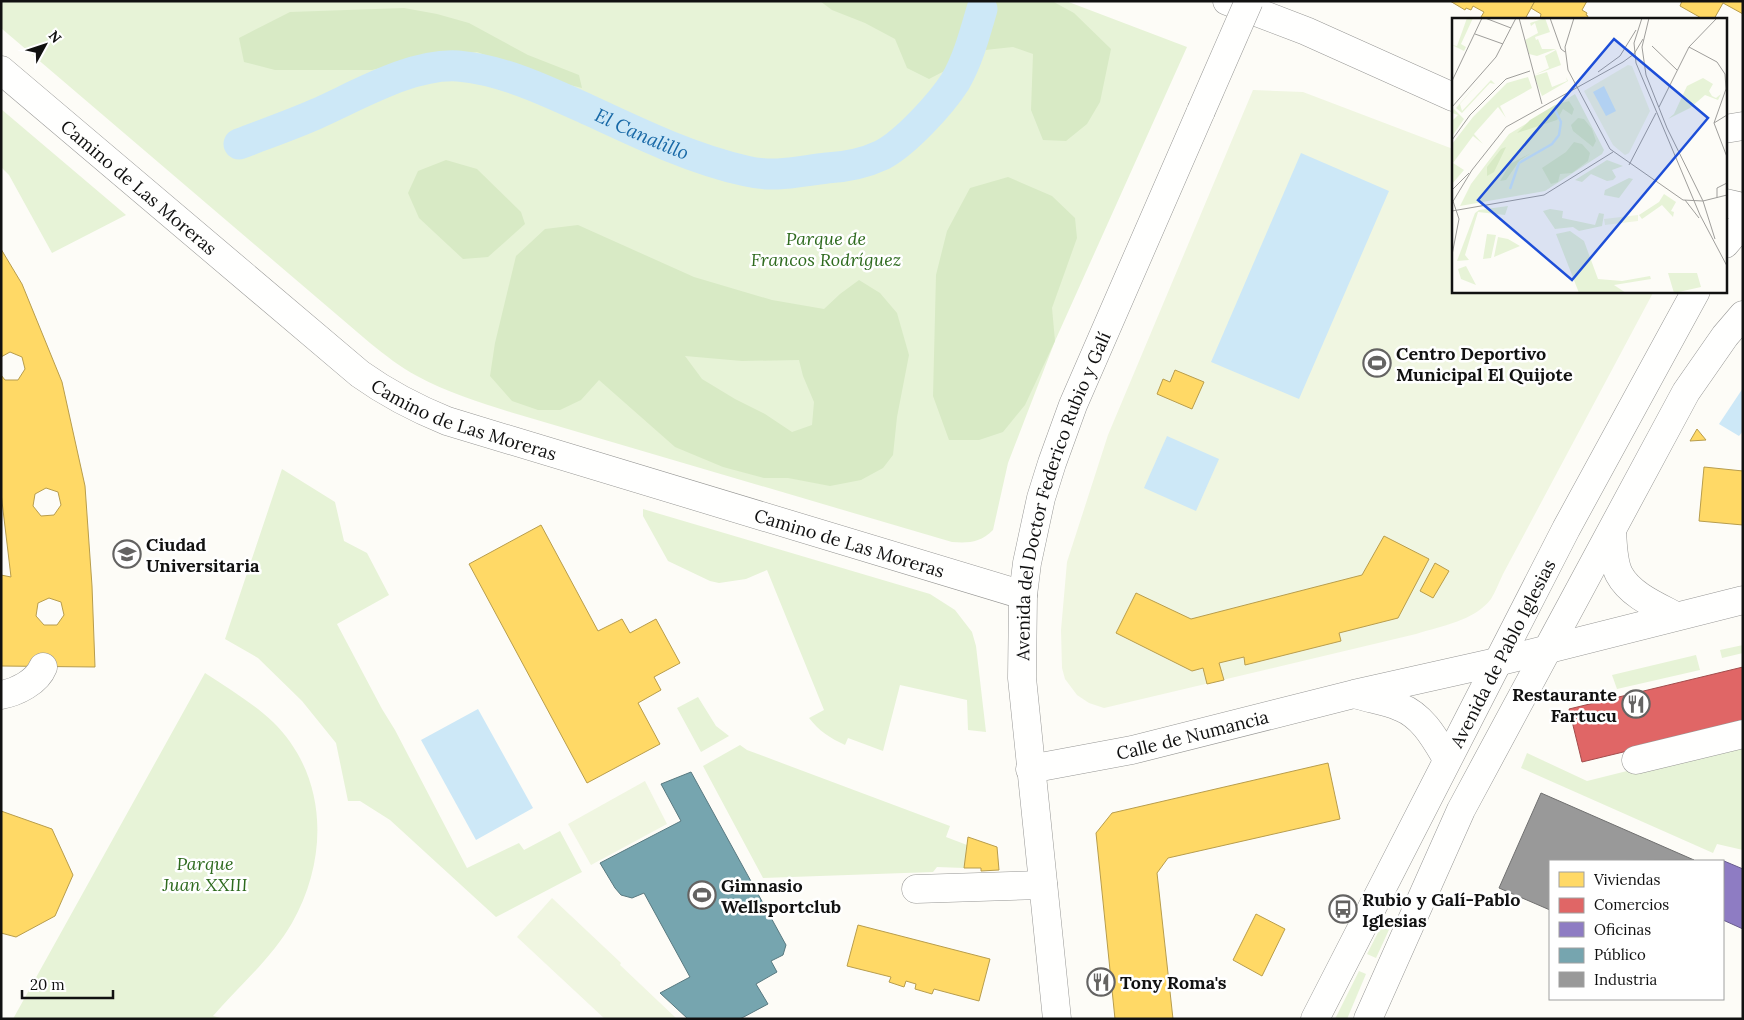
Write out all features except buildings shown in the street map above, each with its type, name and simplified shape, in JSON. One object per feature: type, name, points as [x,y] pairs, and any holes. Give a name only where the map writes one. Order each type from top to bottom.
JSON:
[{"type":"street","points":[[1227,1],[1306,31],[1452,97]]},
{"type":"street","name":"Avenida del Doctor Federico Rubio y Galí","points":[[1057,1019],[1022,678],[1022,595],[1033,533],[1052,463],[1073,405],[1249,1]]},
{"type":"street","points":[[1306,31],[1452,77]]},
{"type":"street","name":"Camino de Las Moreras","points":[[1,70],[360,374],[416,409],[447,421],[1022,595]]},
{"type":"street","points":[[1726,129],[1743,126]]},
{"type":"street","points":[[1726,203],[1743,207]]},
{"type":"street","points":[[1726,243],[1743,223]]},
{"type":"street","name":"Avenida de Pablo Iglesias","points":[[1315,1019],[1566,529],[1695,292]]},
{"type":"street","name":"Avenida de Pablo Iglesias","points":[[1368,1019],[1461,810],[1686,392],[1725,336],[1743,315]]},
{"type":"street","points":[[1612,531],[1616,563],[1620,575],[1634,592],[1676,616]]},
{"type":"street","name":"Calle de Numancia","points":[[1030,769],[1132,750],[1354,694],[1498,662],[1743,600]]},
{"type":"street","points":[[1,695],[16,692],[40,674],[42,666]]},
{"type":"street","name":"Calle de Numancia","points":[[1354,694],[1401,707],[1430,732],[1447,759]]},
{"type":"street","points":[[1636,760],[1743,734]]},
{"type":"street","points":[[916,889],[1043,885]]},
{"type":"green space","name":"Parque de Francos Rodríguez","points":[[1,1],[1066,1],[1187,47],[1055,341],[1008,463],[993,530],[979,540],[952,542],[510,412],[428,382],[393,361],[370,343],[1,28]]},
{"type":"green space","points":[[820,1],[1052,1],[1074,13],[1111,49],[1100,102],[1087,124],[1066,141],[1043,140],[1031,110],[1033,54],[1013,47],[985,50],[929,79],[907,68],[895,39],[865,23],[832,10]]},
{"type":"green space","points":[[404,8],[437,14],[469,23],[528,55],[579,75],[582,88],[554,81],[477,52],[414,60],[372,70],[275,70],[244,62],[239,38],[290,12]]},
{"type":"green space","name":"Centro Deportivo Municipal El Quijote","points":[[1253,90],[1303,92],[1452,149],[1452,292],[1653,292],[1493,596],[1476,613],[1456,622],[1416,634],[1104,708],[1089,703],[1077,695],[1065,679],[1062,668],[1061,630],[1067,562],[1108,435]]},
{"type":"green space","points":[[1,109],[126,215],[52,253],[9,175],[1,167]]},
{"type":"green space","points":[[446,160],[477,169],[521,212],[525,224],[488,257],[463,259],[419,218],[408,193],[418,171]]},
{"type":"green space","points":[[1008,177],[1052,196],[1075,218],[1077,238],[1052,308],[1055,341],[1025,405],[1003,432],[979,440],[949,440],[933,396],[936,275],[947,231],[970,188]]},
{"type":"green space","points":[[578,225],[694,277],[772,300],[824,309],[859,280],[880,293],[897,313],[909,355],[897,417],[893,455],[883,468],[861,480],[830,486],[788,478],[764,478],[723,467],[675,447],[599,380],[581,400],[560,410],[538,410],[512,401],[490,376],[495,343],[516,256],[545,229]],"holes":[[[685,356],[742,361],[799,360],[803,376],[814,402],[812,425],[792,432],[765,414],[702,379]]]},
{"type":"green space","points":[[282,469],[335,502],[344,541],[367,553],[389,595],[337,624],[467,868],[519,843],[524,850],[560,831],[582,872],[496,917],[390,820],[360,801],[348,801],[336,743],[302,701],[258,658],[225,639]]},
{"type":"green space","points":[[643,509],[930,594],[955,610],[972,632],[976,646],[986,732],[968,730],[967,700],[900,685],[883,751],[848,738],[845,745],[830,737],[809,718],[824,710],[767,570],[746,579],[719,583],[710,581],[668,561],[643,516]]},
{"type":"green space","points":[[1743,645],[1743,653],[1722,658],[1720,650]]},
{"type":"green space","points":[[1696,655],[1700,670],[1617,689],[1612,675]]},
{"type":"green space","name":"Parque Juan XXIII","points":[[205,673],[249,702],[273,722],[291,743],[304,767],[313,792],[317,818],[317,845],[312,872],[304,898],[292,923],[265,960],[213,1016],[225,1019],[13,1019]]},
{"type":"green space","points":[[698,697],[716,726],[729,736],[701,752],[677,708]]},
{"type":"green space","points":[[1743,742],[1743,850],[1717,844],[1713,853],[1521,768],[1527,753],[1587,781]]},
{"type":"green space","points":[[740,745],[747,750],[950,826],[946,837],[967,845],[964,868],[937,867],[933,872],[763,878],[703,766]]},
{"type":"green space","points":[[645,781],[667,824],[591,865],[568,824]]},
{"type":"green space","points":[[552,898],[677,1019],[605,1019],[517,937]]},
{"type":"green space","points":[[1386,917],[1393,921],[1376,958],[1367,954]]},
{"type":"green space","points":[[1359,971],[1366,974],[1347,1019],[1335,1019]]},
{"type":"water","points":[[1301,153],[1389,191],[1299,399],[1211,362]]},
{"type":"water","points":[[1743,388],[1743,431],[1739,436],[1719,424]]},
{"type":"water","points":[[1167,436],[1219,459],[1196,511],[1144,488]]},
{"type":"water","points":[[478,709],[533,808],[476,840],[421,740]]},
{"type":"waterway","name":"El Canalillo","points":[[239,144],[307,118],[404,75],[440,66],[458,66],[493,72],[527,83],[668,146],[726,166],[767,174],[848,166],[876,158],[891,149],[912,132],[941,101],[955,82],[964,65],[982,9]]},
{"type":"place","name":"Centro Deportivo Municipal El Quijote","points":[[1377,363]]},
{"type":"place","name":"Ciudad Universitaria","points":[[127,554]]},
{"type":"place","name":"Restaurante Fartucu","points":[[1636,704]]},
{"type":"place","name":"Gimnasio Wellsportclub","points":[[702,895]]},
{"type":"place","name":"Rubio y Galí-Pablo Iglesias","points":[[1343,909]]},
{"type":"place","name":"Tony Roma's","points":[[1101,982]]}]
